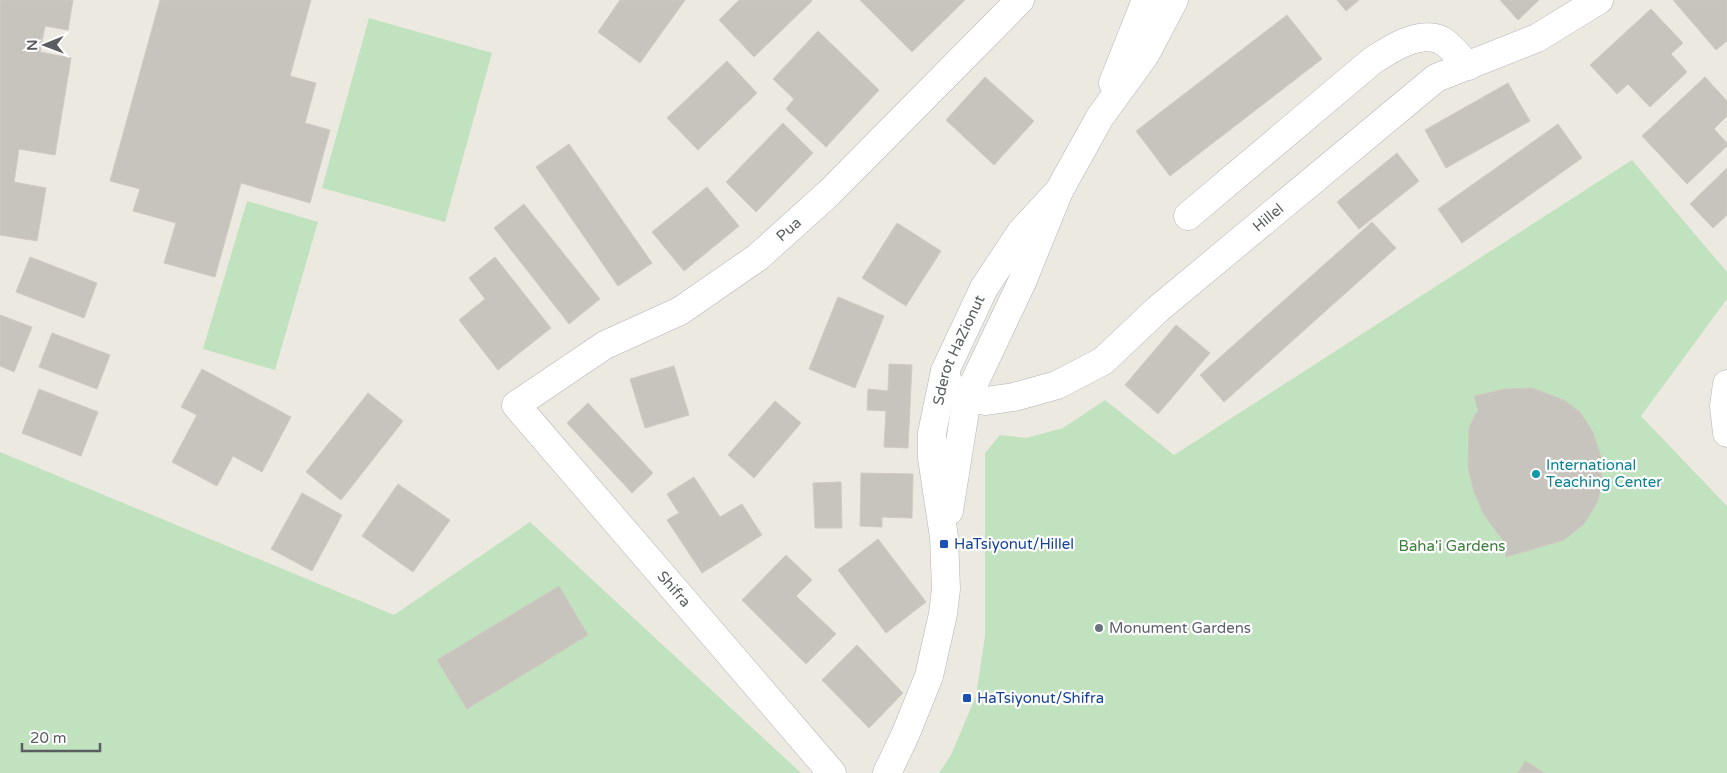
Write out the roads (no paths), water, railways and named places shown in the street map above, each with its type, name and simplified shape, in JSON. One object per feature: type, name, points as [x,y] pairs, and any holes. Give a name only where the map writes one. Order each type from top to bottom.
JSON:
[{"type":"street","name":"Pua","points":[[516,405],[605,345],[680,311],[758,257],[829,194],[1020,0]]},
{"type":"street","name":"Sderot HaZionut","points":[[1100,117],[1146,0]]},
{"type":"street","name":"Sderot HaZionut","points":[[944,537],[967,398],[1022,282],[1059,190],[1100,117],[1145,55],[1174,0]]},
{"type":"street","name":"Hillel","points":[[967,398],[986,401],[1014,397],[1057,385],[1103,361],[1158,309],[1436,78],[1537,38],[1599,0]]},
{"type":"street","points":[[1188,216],[1372,61],[1396,45],[1426,37],[1443,41],[1468,66]]},
{"type":"street","name":"Sderot HaZionut","points":[[887,773],[906,734],[929,676],[943,614],[946,589],[944,537],[932,458],[932,433],[945,371],[984,288],[1021,232],[1059,190]]},
{"type":"street","points":[[945,371],[951,388],[967,398]]},
{"type":"street","points":[[1727,384],[1724,406],[1727,433]]},
{"type":"street","name":"Shifra","points":[[516,405],[832,773]]},
{"type":"place","name":"International Teaching Center","points":[[1536,474]]},
{"type":"place","name":"HaTsiyonut/Hillel","points":[[944,544]]},
{"type":"place","name":"Monument Gardens","points":[[1099,628]]},
{"type":"place","name":"HaTsiyonut/Shifra","points":[[967,698]]},
{"type":"park label","name":"Baha'i Gardens","points":[[1452,546]]}]
